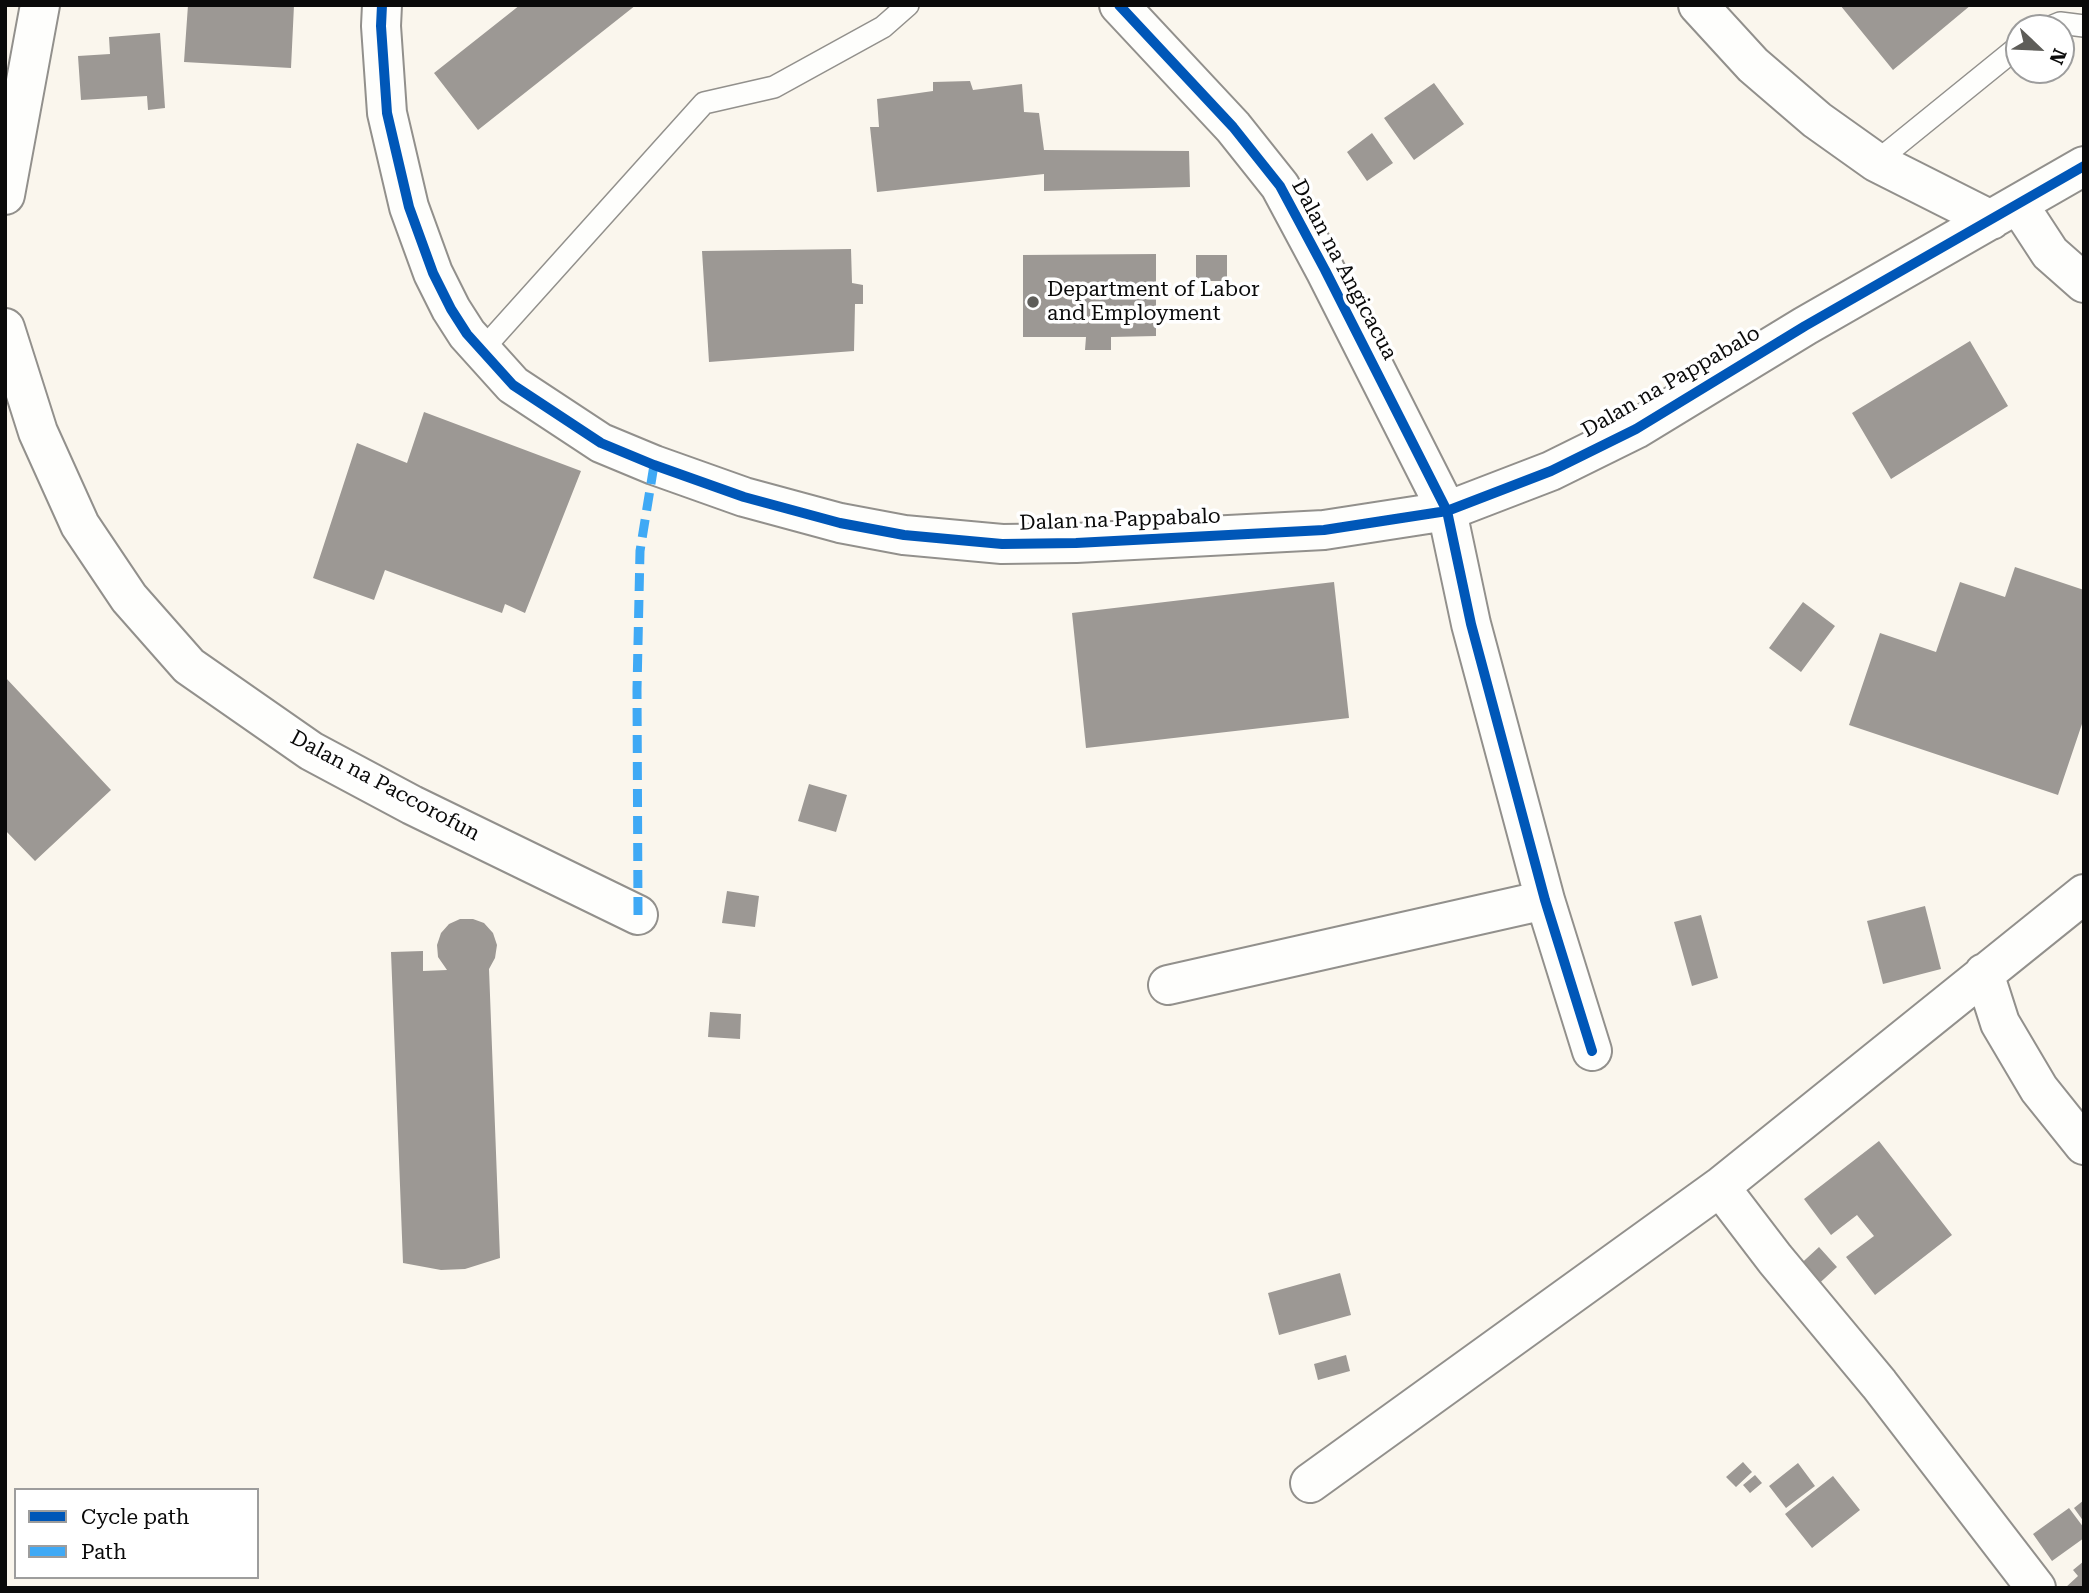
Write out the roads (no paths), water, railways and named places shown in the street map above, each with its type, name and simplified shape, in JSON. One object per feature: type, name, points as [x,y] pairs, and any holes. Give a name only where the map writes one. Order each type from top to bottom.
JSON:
[{"type":"street","points":[[5,195],[40,5]]},
{"type":"street","name":"Dalan na Pappabalo","points":[[382,5],[387,113],[409,207],[433,273],[451,309],[467,334],[513,385],[601,443],[654,465],[744,496],[840,523],[904,535],[1002,544],[1076,543],[1324,530],[1447,511],[1551,471],[1636,429],[1805,326],[2084,166]]},
{"type":"street","name":"Dalan na Angicacua","points":[[1119,5],[1233,127],[1280,186],[1447,511],[1471,624],[1545,900],[1592,1051]]},
{"type":"street","points":[[1698,5],[1752,65],[1817,120],[1876,162],[2005,212],[2084,283]]},
{"type":"street","name":"Dalan na Paccorofun","points":[[5,328],[37,432],[80,525],[129,598],[189,666],[311,751],[412,806],[638,915]]},
{"type":"street","points":[[1310,1483],[1720,1187],[2084,894]]},
{"type":"street","points":[[1168,985],[1545,900]]},
{"type":"street","points":[[1984,973],[2000,1023],[2039,1089],[2084,1145]]},
{"type":"street","points":[[1720,1187],[1775,1259],[1879,1384],[2036,1588]]},
{"type":"lane","points":[[482,350],[704,103],[774,87],[883,27],[908,5]]},
{"type":"lane","points":[[1876,162],[2005,57]]},
{"type":"place","name":"Department of Labor and Employment","points":[[1033,302]]}]
